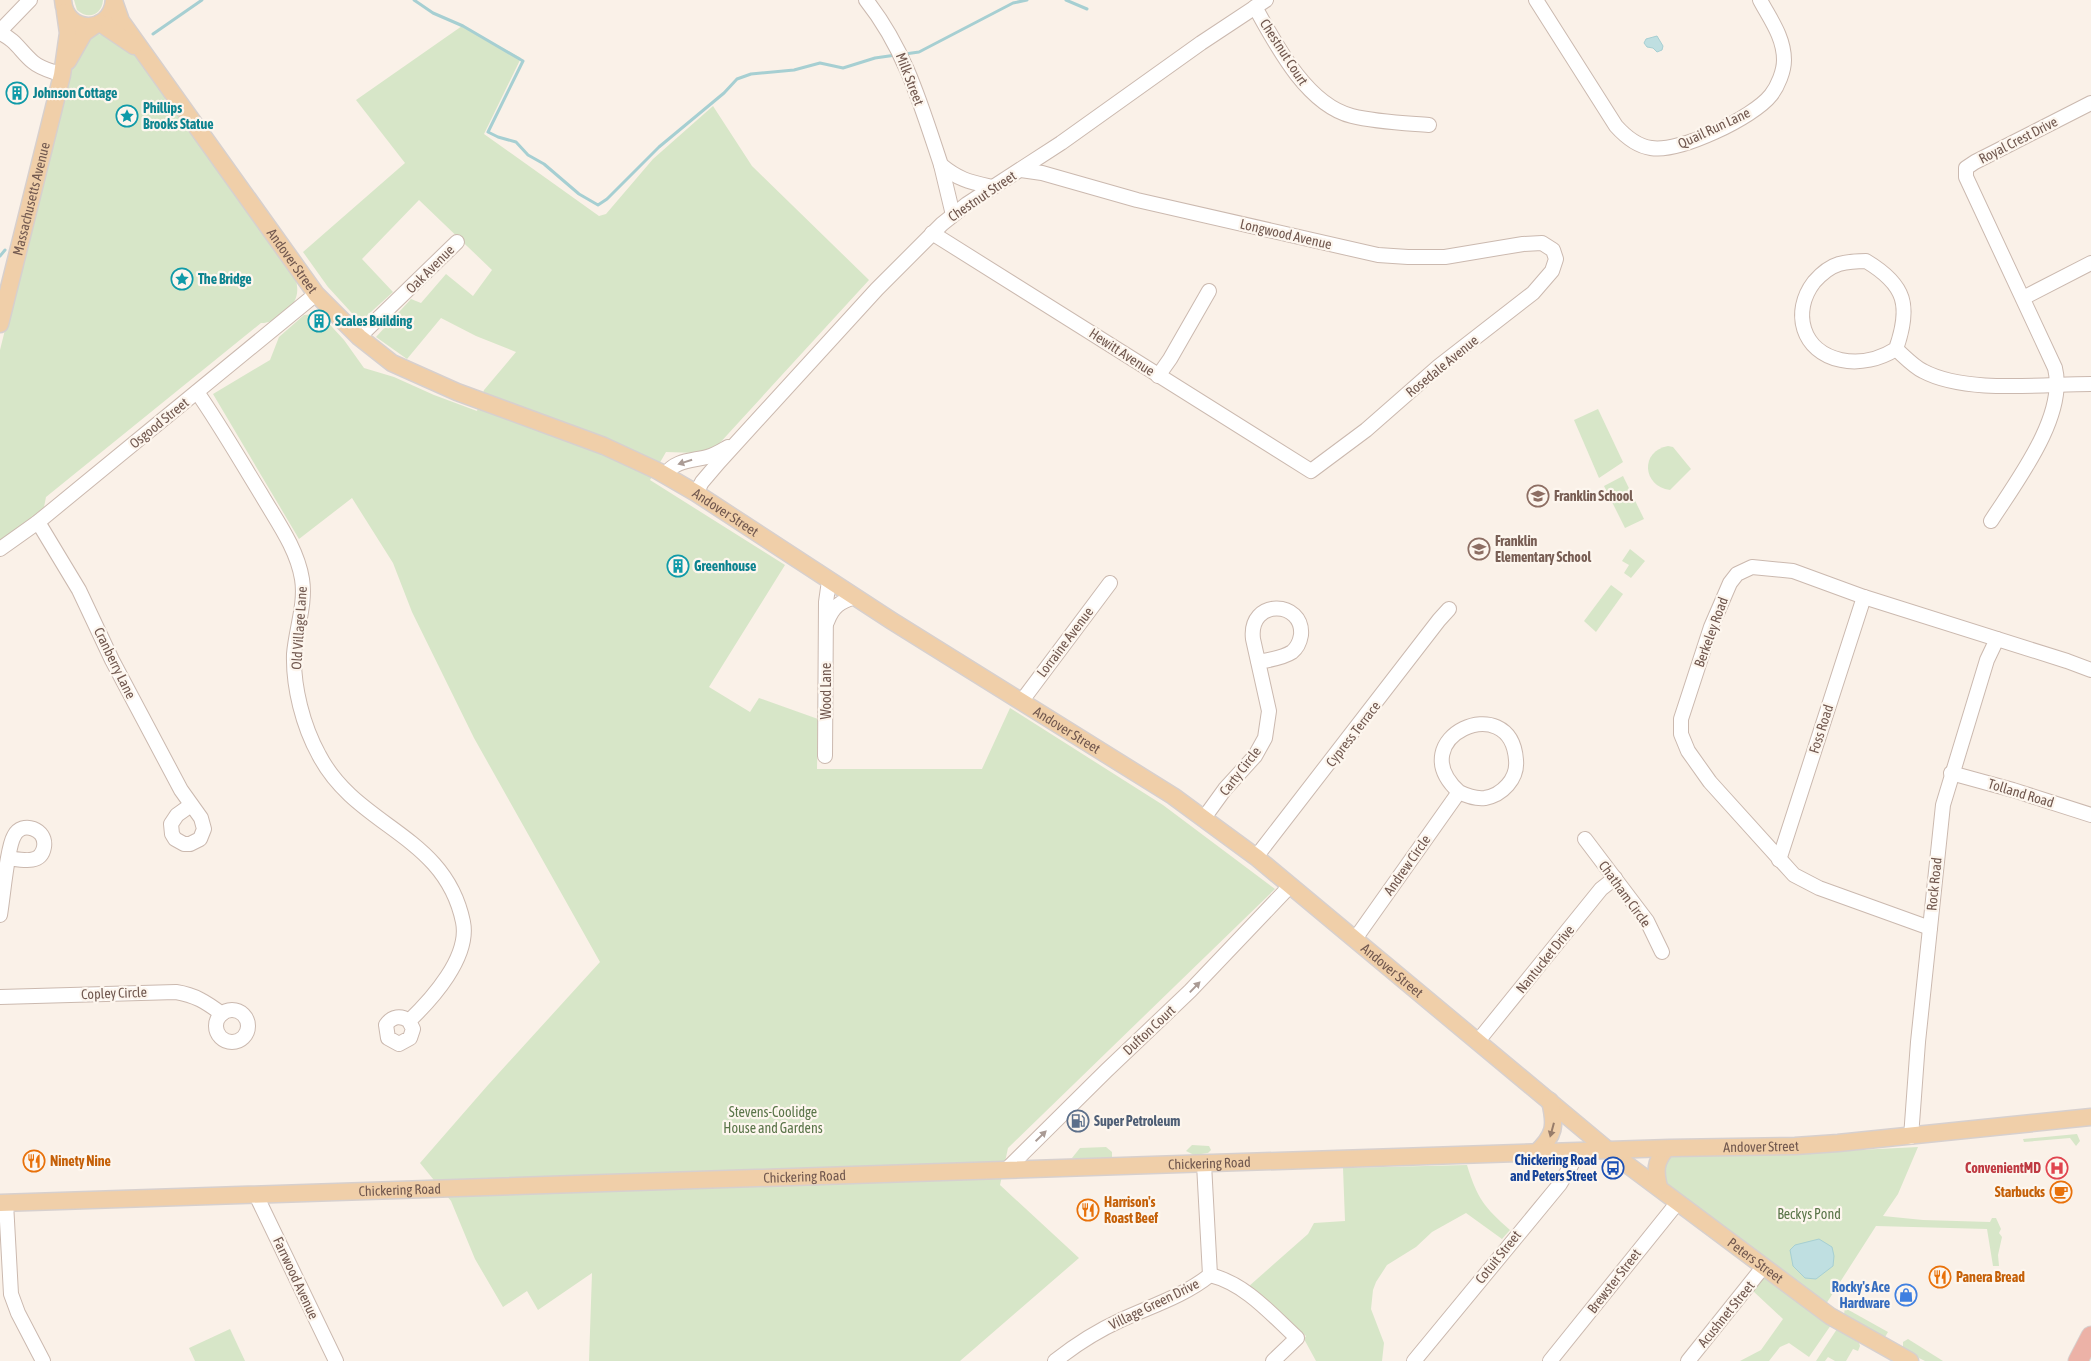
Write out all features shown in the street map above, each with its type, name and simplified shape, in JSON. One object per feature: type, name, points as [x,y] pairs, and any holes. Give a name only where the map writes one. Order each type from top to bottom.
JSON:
[{"type":"highway","points":[[2078,1361],[2091,1336]]},
{"type":"main road","name":"Massachusetts Avenue","points":[[62,74],[76,43],[84,32],[110,14],[114,1]]},
{"type":"main road","name":"Andover Street","points":[[114,1],[121,21],[316,294],[359,337],[387,359],[418,376],[604,446],[665,475],[696,493],[829,581],[1131,769],[1204,818],[1256,857],[1609,1151],[1795,1146],[1911,1137],[2091,1117]]},
{"type":"main road","name":"Massachusetts Avenue","points":[[0,324],[62,74],[68,33],[64,6]]},
{"type":"main road","name":"Andover Street","points":[[64,6],[69,18],[80,25],[97,24],[144,53]]},
{"type":"main road","points":[[1536,1153],[1548,1142],[1554,1128],[1554,1118],[1550,1102]]},
{"type":"main road","points":[[1659,1187],[1656,1166],[1660,1156],[1666,1149]]},
{"type":"main road","name":"Chickering Road","points":[[3,1203],[1609,1151]]},
{"type":"main road","name":"Peters Street","points":[[1609,1151],[1830,1316],[1910,1361]]},
{"type":"street","points":[[30,0],[0,32],[11,38],[32,61],[42,68],[62,74]]},
{"type":"street","name":"Milk Street","points":[[866,0],[890,33],[901,54],[941,164],[953,215]]},
{"type":"street","name":"Quail Run Lane","points":[[1536,0],[1616,126],[1626,137],[1639,144],[1660,149],[1680,146],[1735,121],[1758,107],[1771,95],[1782,72],[1783,48],[1777,29],[1760,0]]},
{"type":"street","name":"Chestnut Court","points":[[1260,3],[1302,82],[1328,106],[1352,116],[1428,125]]},
{"type":"street","name":"Chestnut Street","points":[[696,493],[708,474],[877,289],[932,233],[953,215],[992,187],[1021,170],[1260,3]]},
{"type":"street","name":"Royal Crest Drive","points":[[1992,522],[2031,460],[2053,412],[2058,384],[2055,368],[1966,177],[1966,168],[2091,103]]},
{"type":"street","points":[[941,164],[953,174],[971,184],[992,187]]},
{"type":"street","name":"Longwood Avenue","points":[[1021,170],[1042,173],[1136,200],[1378,255],[1414,258],[1445,257],[1536,243],[1548,246],[1553,250]]},
{"type":"street","name":"Hewitt Avenue","points":[[932,233],[1312,471]]},
{"type":"street","name":"Oak Avenue","points":[[359,337],[458,242]]},
{"type":"street","name":"Rosedale Avenue","points":[[1312,471],[1366,430],[1439,366],[1533,293],[1552,271],[1556,259],[1553,250]]},
{"type":"street","points":[[1866,261],[1883,271],[1894,281],[1903,304],[1904,326],[1896,349],[1883,357],[1859,362],[1840,360],[1826,354],[1817,347],[1806,334],[1801,314],[1805,295],[1819,276],[1838,264],[1866,261]]},
{"type":"street","points":[[2023,298],[2091,263]]},
{"type":"street","points":[[1158,376],[1170,359],[1209,291]]},
{"type":"street","name":"Osgood Street","points":[[0,549],[38,522],[316,294]]},
{"type":"street","points":[[1896,349],[1924,371],[1955,381],[1992,386],[2091,384]]},
{"type":"street","name":"Old Village Lane","points":[[197,392],[220,426],[280,527],[299,568],[302,579],[303,598],[294,653],[295,673],[306,722],[320,757],[339,785],[370,814],[416,844],[428,856],[442,872],[459,905],[464,924],[464,939],[458,956],[432,998],[409,1021]]},
{"type":"street","name":"Chestnut Street","points":[[665,475],[673,466],[688,460],[718,453],[740,440]]},
{"type":"street","name":"Cranberry Lane","points":[[38,522],[79,590],[112,660],[181,790],[191,805]]},
{"type":"street","name":"Berkeley Road","points":[[1930,928],[1803,881],[1794,875],[1710,782],[1688,751],[1680,728],[1690,690],[1722,600],[1730,583],[1737,574],[1752,567],[1782,569],[1864,597],[2068,660],[2091,670]]},
{"type":"street","name":"Wood Lane","points":[[825,756],[826,625],[829,581]]},
{"type":"street","name":"Lorraine Avenue","points":[[1021,702],[1110,582]]},
{"type":"street","name":"Wood Lane","points":[[826,625],[833,608],[841,601],[855,597]]},
{"type":"street","name":"Foss Road","points":[[1779,860],[1864,597]]},
{"type":"street","name":"Cypress Terrace","points":[[1256,857],[1439,620],[1450,610]]},
{"type":"street","name":"Rock Road","points":[[1911,1137],[1943,805],[1951,773],[1987,660],[1997,639]]},
{"type":"street","name":"Carty Circle","points":[[1204,818],[1225,789],[1255,756],[1265,738],[1269,711],[1258,662]]},
{"type":"street","points":[[1473,725],[1490,725],[1501,730],[1510,740],[1515,751],[1516,764],[1514,776],[1506,787],[1484,798],[1471,797],[1459,792],[1450,784],[1442,762],[1449,740],[1457,731],[1473,725]]},
{"type":"street","name":"Tolland Road","points":[[1951,773],[2013,790],[2091,815]]},
{"type":"street","name":"Andrew Circle","points":[[1355,939],[1459,792]]},
{"type":"street","name":"Chatham Circle","points":[[1585,839],[1647,921],[1662,952]]},
{"type":"street","points":[[0,915],[9,858]]},
{"type":"street","name":"Nantucket Drive","points":[[1478,1041],[1601,889],[1615,878]]},
{"type":"street","name":"Dufton Court","points":[[1006,1170],[1190,991],[1290,886]]},
{"type":"street","name":"Copley Circle","points":[[0,997],[176,992],[191,994],[202,999],[222,1014]]},
{"type":"street","name":"Cotuit Street","points":[[1414,1361],[1560,1184],[1579,1152]]},
{"type":"street","name":"Village Green Drive","points":[[1055,1361],[1097,1332],[1170,1299],[1200,1283],[1210,1275],[1204,1164]]},
{"type":"street","name":"Farrwood Avenue","points":[[256,1194],[336,1361]]},
{"type":"street","name":"Brewster Street","points":[[1550,1361],[1678,1202]]},
{"type":"street","points":[[3,1203],[11,1294],[18,1313],[43,1361]]},
{"type":"street","name":"Acushnet Street","points":[[1688,1361],[1764,1266]]},
{"type":"street","points":[[1210,1275],[1226,1279],[1238,1286],[1297,1338],[1274,1361]]},
{"type":"green space","points":[[74,0],[103,0],[97,12],[86,15],[77,10]]},
{"type":"green space","name":"Stevens-Coolidge House and Gardens","points":[[462,26],[521,58],[484,134],[599,216],[606,214],[653,159],[713,106],[752,166],[869,280],[717,446],[697,453],[666,452],[650,480],[785,565],[709,687],[750,712],[759,698],[818,719],[817,769],[982,769],[1010,708],[1163,805],[1275,889],[1008,1148],[1000,1185],[1079,1258],[960,1361],[589,1361],[592,1273],[538,1310],[527,1291],[503,1307],[475,1259],[451,1201],[420,1163],[600,962],[474,738],[412,612],[393,563],[352,498],[299,539],[213,394],[270,360],[279,337],[304,315],[316,314],[322,316],[344,340],[364,368],[394,377],[477,411],[484,390],[516,352],[476,336],[441,318],[407,359],[376,337],[411,299],[421,303],[446,274],[473,296],[492,270],[419,200],[362,259],[393,292],[360,322],[328,287],[303,252],[405,163],[356,100]]},
{"type":"green space","points":[[95,33],[118,39],[140,58],[293,274],[297,283],[297,293],[292,306],[287,312],[275,320],[261,323],[46,497],[44,507],[18,529],[0,540],[0,350],[68,76],[77,51]]},
{"type":"green space","points":[[1598,409],[1623,462],[1599,478],[1574,420]]},
{"type":"green space","points":[[1668,446],[1673,447],[1691,469],[1670,490],[1654,482],[1648,468],[1653,454],[1659,449]]},
{"type":"green space","points":[[1623,476],[1644,519],[1625,528],[1604,486]]},
{"type":"green space","points":[[1630,549],[1645,561],[1631,578],[1624,573],[1629,565],[1622,561]]},
{"type":"green space","points":[[1611,585],[1623,594],[1596,632],[1584,621]]},
{"type":"green space","points":[[2077,1134],[2080,1141],[2076,1146],[2070,1138],[2024,1142],[2023,1139]]},
{"type":"green space","points":[[1192,1145],[1209,1146],[1211,1150],[1208,1153],[1194,1155],[1186,1151]]},
{"type":"green space","points":[[1106,1147],[1112,1152],[1112,1158],[1072,1158],[1080,1148]]},
{"type":"green space","name":"Beckys Pond","points":[[1918,1147],[1898,1194],[1883,1216],[1923,1220],[1990,1222],[1992,1218],[1996,1218],[2001,1229],[1999,1233],[2002,1237],[1998,1255],[1999,1266],[1993,1266],[1987,1229],[1876,1226],[1826,1304],[1672,1189],[1663,1179],[1661,1167],[1669,1158],[1676,1156],[1776,1154]]},
{"type":"green space","points":[[1467,1165],[1474,1186],[1482,1201],[1510,1230],[1502,1239],[1466,1213],[1432,1232],[1416,1247],[1387,1265],[1373,1290],[1371,1309],[1384,1343],[1382,1361],[1316,1361],[1304,1339],[1306,1336],[1248,1287],[1308,1234],[1314,1223],[1345,1221],[1343,1168]]},
{"type":"green space","points":[[1764,1277],[1773,1277],[1831,1325],[1809,1357],[1789,1343],[1780,1347],[1769,1361],[1740,1361],[1761,1350],[1783,1319],[1753,1291]]},
{"type":"green space","points":[[1845,1308],[1888,1332],[1885,1337],[1847,1318],[1844,1314]]},
{"type":"green space","points":[[230,1329],[245,1361],[195,1361],[189,1348]]},
{"type":"green space","points":[[1837,1329],[1859,1343],[1858,1351],[1853,1349],[1846,1361],[1835,1361],[1828,1357],[1825,1361],[1816,1361]]},
{"type":"green space","points":[[1908,1339],[1943,1361],[1925,1361],[1903,1350],[1903,1342]]},
{"type":"water","points":[[1657,36],[1663,46],[1662,50],[1657,52],[1653,48],[1647,47],[1644,43],[1646,39]]},
{"type":"water","points":[[1819,1239],[1832,1247],[1834,1256],[1833,1266],[1816,1279],[1805,1278],[1793,1266],[1790,1250],[1795,1245]]},
{"type":"waterway","points":[[153,34],[202,0]]},
{"type":"waterway","points":[[414,0],[433,13],[463,26],[523,61],[488,132],[516,142],[528,155],[544,164],[579,194],[598,205],[607,199],[659,147],[724,93],[737,79],[751,74],[794,70],[820,63],[843,68],[875,58],[896,55]]},
{"type":"waterway","points":[[905,54],[919,52],[1013,3],[1027,0]]},
{"type":"waterway","points":[[1066,0],[1087,9]]},
{"type":"waterway","points":[[0,256],[5,250]]},
{"type":"place","name":"Johnson Cottage","points":[[17,93]]},
{"type":"place","name":"Phillips Brooks Statue","points":[[127,116]]},
{"type":"place","name":"The Bridge","points":[[182,279]]},
{"type":"place","name":"Scales Building","points":[[319,321]]},
{"type":"place","name":"Franklin School","points":[[1538,496]]},
{"type":"place","name":"Franklin Elementary School","points":[[1479,549]]},
{"type":"place","name":"Greenhouse","points":[[678,566]]},
{"type":"place","name":"Super Petroleum","points":[[1078,1121]]},
{"type":"place","name":"Ninety Nine","points":[[34,1161]]},
{"type":"place","name":"Chickering Road and Peters Street","points":[[1613,1168]]},
{"type":"place","name":"ConvenientMD","points":[[2057,1168]]},
{"type":"place","name":"Starbucks","points":[[2061,1192]]},
{"type":"place","name":"Harrison's Roast Beef","points":[[1088,1210]]},
{"type":"place","name":"Panera Bread","points":[[1940,1277]]},
{"type":"place","name":"Rocky's Ace Hardware","points":[[1906,1295]]}]
